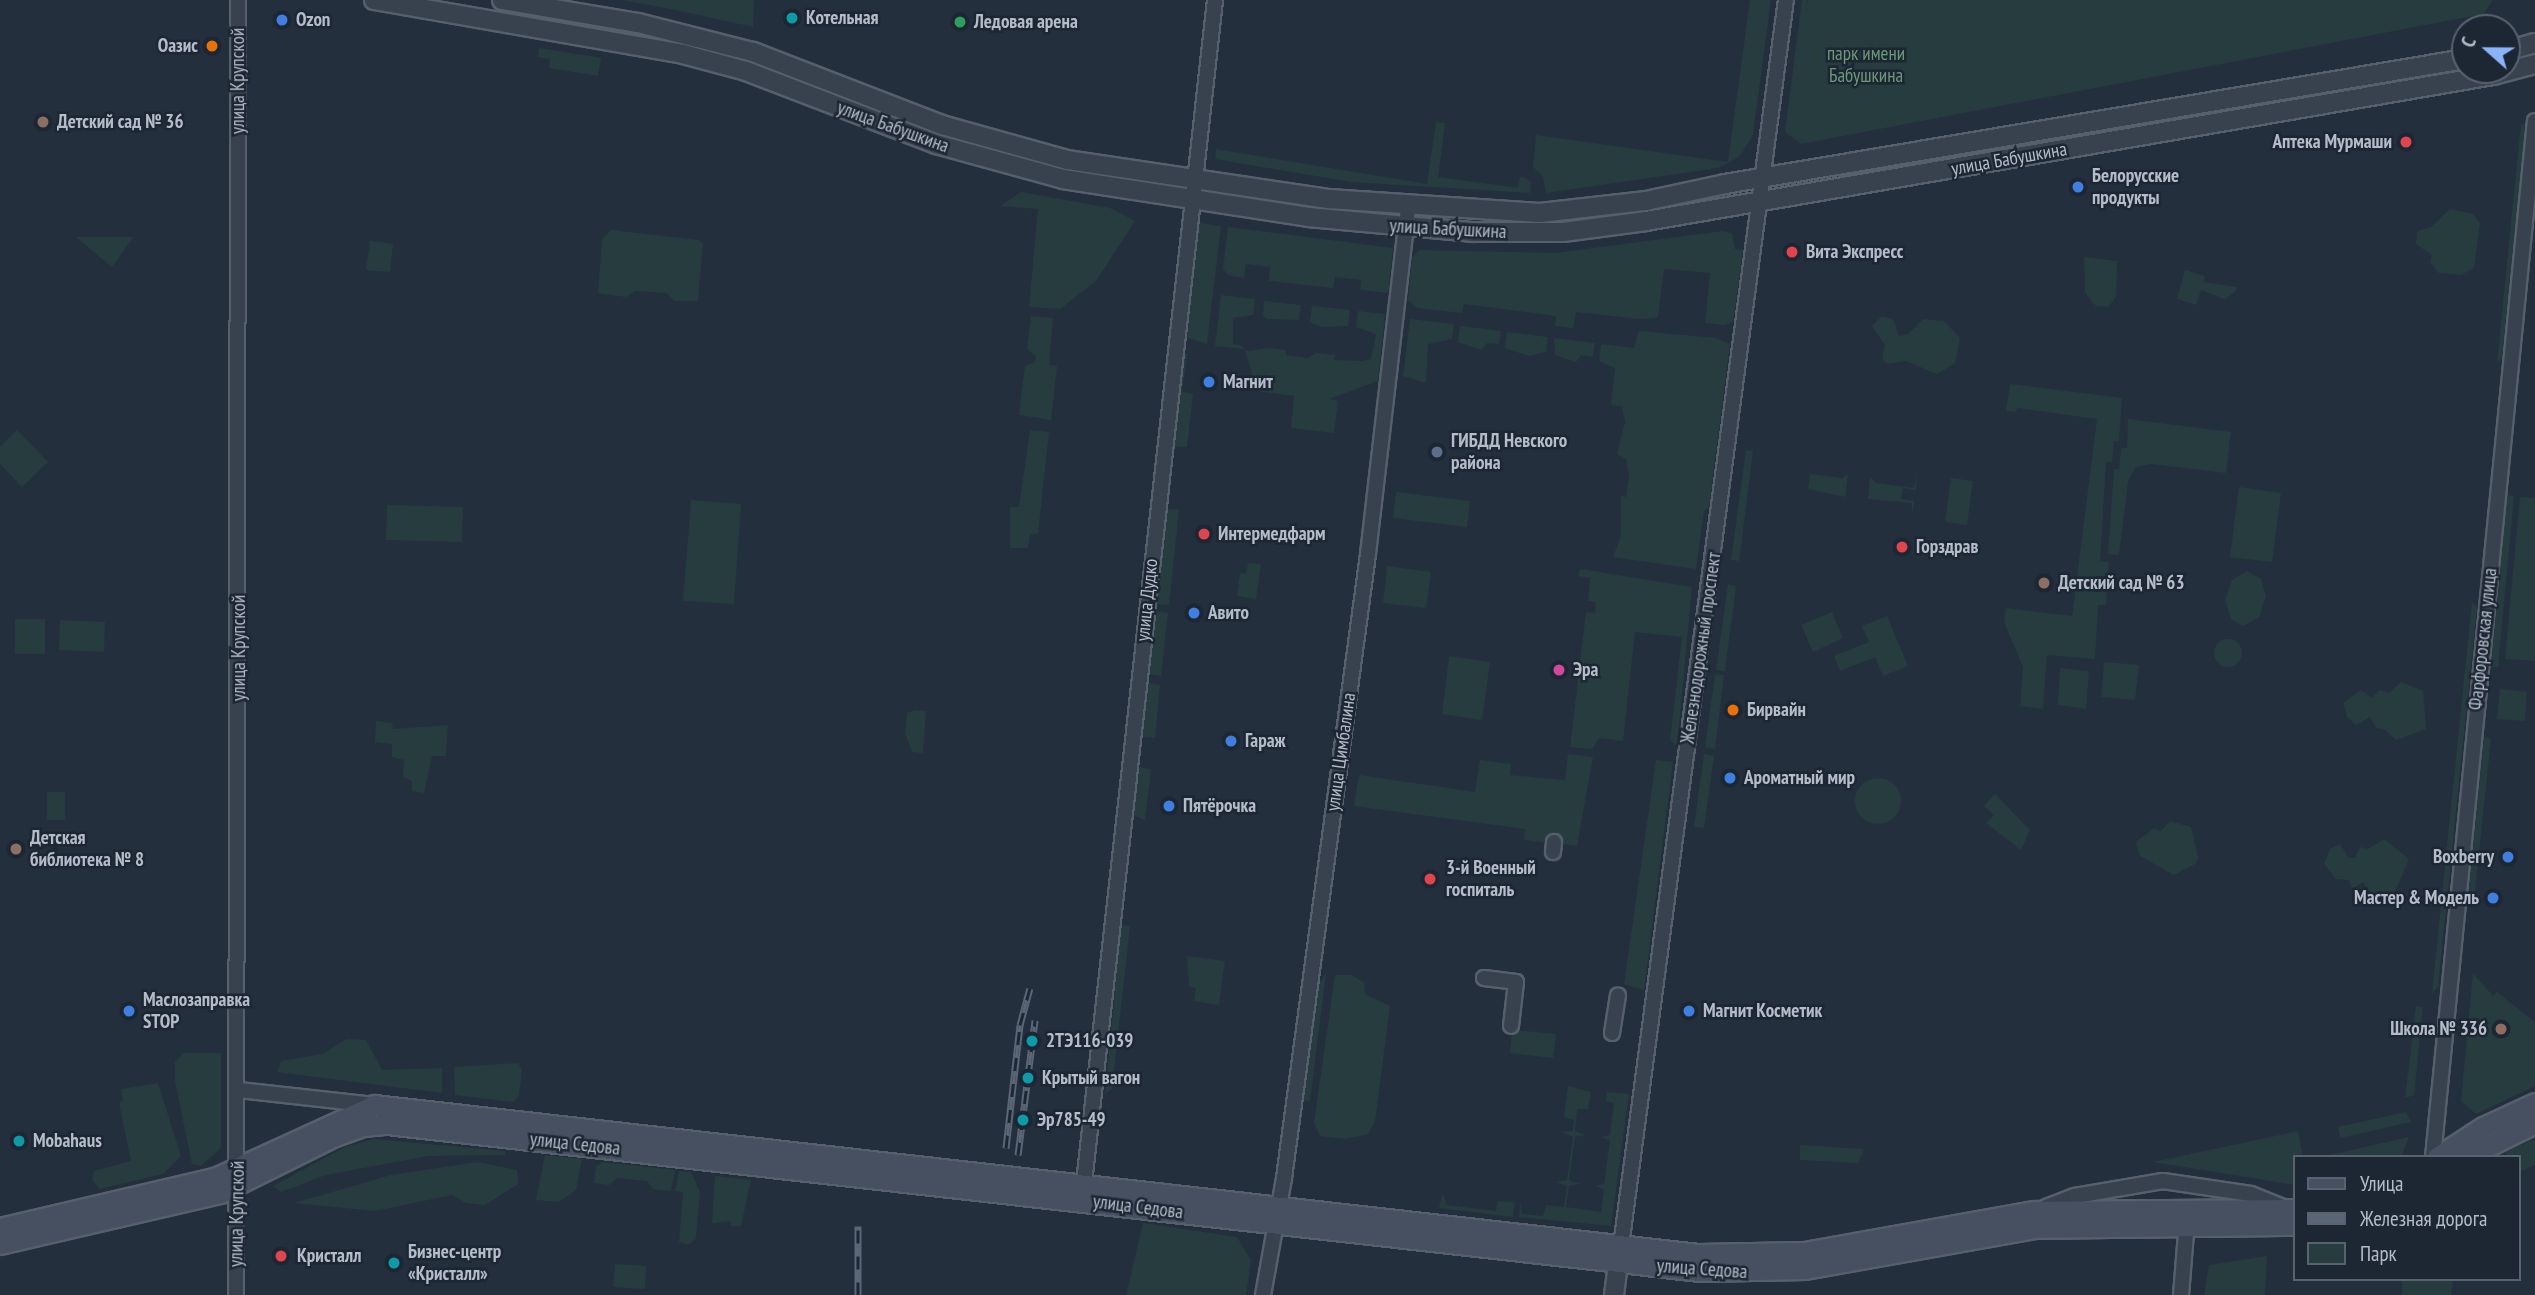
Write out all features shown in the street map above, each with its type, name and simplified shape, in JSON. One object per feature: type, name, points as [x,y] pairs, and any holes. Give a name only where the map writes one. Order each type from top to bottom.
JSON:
[{"type":"main road","points":[[2438,1155],[2483,1127],[2535,1102]]},
{"type":"main road","name":"улица Седова","points":[[0,1228],[238,1178],[374,1105],[1083,1193],[1620,1254],[1752,1273],[1805,1269],[2035,1228],[2188,1217],[2293,1214]]},
{"type":"main road","points":[[2470,1155],[2535,1123]]},
{"type":"main road","name":"улица Седова","points":[[0,1244],[238,1178],[342,1133],[387,1124],[1083,1193]]},
{"type":"main road","name":"улица Седова","points":[[1620,1254],[1753,1256],[1804,1252],[2034,1210],[2188,1217]]},
{"type":"street","name":"улица Крупской","points":[[236,1295],[239,1090],[238,0]]},
{"type":"street","name":"улица Бабушкина","points":[[374,0],[684,54],[746,71],[1010,167],[1191,201],[1406,228],[1563,232],[1760,203],[2493,75],[2535,64]]},
{"type":"street","name":"улица Бабушкина","points":[[502,0],[638,23],[753,52],[942,125],[1016,148],[1195,179],[1408,207],[1561,212],[2451,61]]},
{"type":"street","name":"улица Дудко","points":[[1083,1193],[1215,0]]},
{"type":"street","name":"Железнодорожный проспект","points":[[1614,1295],[1786,0]]},
{"type":"street","name":"Фарфоровская улица","points":[[2435,1155],[2535,121]]},
{"type":"street","name":"улица Цимбалина","points":[[1264,1295],[1278,1215],[1368,554],[1408,207]]},
{"type":"street","points":[[1484,978],[1516,982],[1511,1026]]},
{"type":"street","points":[[1612,1033],[1618,995]]},
{"type":"street","name":"улица Седова","points":[[239,1090],[374,1105]]},
{"type":"street","points":[[2034,1210],[2076,1196],[2163,1181],[2251,1194],[2293,1214]]},
{"type":"street","points":[[2181,1295],[2188,1217]]},
{"type":"green space","points":[[622,0],[754,0],[753,27],[671,9]]},
{"type":"green space","points":[[1750,0],[1771,0],[1753,135],[1739,157],[1718,168],[1546,193],[1543,176],[1533,167],[1536,135],[1728,162]]},
{"type":"green space","name":"парк имени Бабушкина","points":[[1802,0],[1807,0],[1806,12],[1808,0],[2493,0],[2483,14],[2451,14],[2451,20],[1801,144],[1785,132]]},
{"type":"green space","points":[[539,48],[601,58],[598,76],[549,68],[550,59],[538,57]]},
{"type":"green space","points":[[1436,122],[1445,123],[1438,177],[1518,188],[1520,177],[1526,178],[1531,183],[1530,193],[1351,182],[1215,159],[1216,149],[1427,184]]},
{"type":"green space","points":[[2521,124],[2526,124],[2502,357],[2497,363]]},
{"type":"green space","points":[[1021,192],[1110,208],[1135,221],[1096,281],[1060,309],[1029,307],[1038,209],[1000,206]]},
{"type":"green space","points":[[2450,209],[2473,214],[2480,224],[2474,268],[2461,275],[2439,273],[2430,262],[2432,255],[2416,244],[2417,231],[2431,227]]},
{"type":"green space","points":[[1199,223],[1221,226],[1207,344],[1185,337]]},
{"type":"green space","points":[[1228,227],[1393,248],[1388,293],[1360,290],[1361,280],[1335,277],[1333,288],[1269,281],[1270,267],[1246,264],[1244,278],[1228,275],[1223,269]]},
{"type":"green space","points":[[611,230],[699,240],[703,243],[698,301],[674,301],[667,293],[635,291],[626,297],[598,293],[602,239]]},
{"type":"green space","points":[[1723,231],[1732,234],[1735,249],[1743,250],[1733,322],[1724,325],[1705,323],[1710,273],[1664,269],[1658,317],[1641,319],[1576,312],[1573,328],[1555,326],[1556,316],[1464,304],[1462,313],[1417,308],[1408,300],[1412,258],[1419,250],[1555,253]]},
{"type":"green space","points":[[134,236],[112,267],[76,237]]},
{"type":"green space","points":[[370,241],[393,244],[390,272],[366,270]]},
{"type":"green space","points":[[2084,257],[2117,261],[2116,297],[2108,307],[2096,306],[2085,293]]},
{"type":"green space","points":[[2185,270],[2205,276],[2204,282],[2237,287],[2236,291],[2225,299],[2201,290],[2196,305],[2177,299]]},
{"type":"green space","points":[[1221,295],[1255,299],[1253,315],[1233,318],[1233,344],[1245,349],[1215,346]]},
{"type":"green space","points":[[1264,301],[1301,305],[1299,320],[1267,319],[1263,316]]},
{"type":"green space","points":[[1312,306],[1350,310],[1348,326],[1322,327],[1310,322]]},
{"type":"green space","points":[[1358,311],[1385,314],[1378,381],[1329,399],[1338,401],[1334,433],[1291,428],[1294,396],[1257,391],[1245,349],[1286,350],[1286,355],[1308,358],[1316,353],[1335,355],[1334,360],[1371,359],[1376,334],[1356,327]]},
{"type":"green space","points":[[1031,316],[1053,318],[1049,365],[1057,366],[1051,420],[1019,415],[1025,366],[1035,362],[1036,356],[1027,349]]},
{"type":"green space","points":[[1882,316],[1894,320],[1899,336],[1908,334],[1923,319],[1944,321],[1960,338],[1955,363],[1937,374],[1906,361],[1886,364],[1882,358],[1885,345],[1872,326]]},
{"type":"green space","points":[[1410,319],[1454,324],[1452,339],[1428,344],[1426,383],[1403,376]]},
{"type":"green space","points":[[1460,326],[1501,331],[1499,344],[1487,343],[1482,350],[1458,342]]},
{"type":"green space","points":[[1639,331],[1716,338],[1730,344],[1709,507],[1704,511],[1696,569],[1613,557],[1621,536],[1621,496],[1626,497],[1629,475],[1626,459],[1617,454],[1625,422],[1622,407],[1611,405],[1615,368],[1599,361],[1601,344],[1634,348]]},
{"type":"green space","points":[[1507,332],[1548,337],[1546,352],[1529,356],[1505,348]]},
{"type":"green space","points":[[1554,338],[1595,343],[1593,357],[1581,355],[1576,362],[1555,355]]},
{"type":"green space","points":[[1183,354],[1187,354],[1182,392],[1193,394],[1187,447],[1174,446]]},
{"type":"green space","points":[[2010,384],[2122,398],[2119,441],[2114,441],[2112,462],[2106,462],[2100,561],[2109,562],[2106,605],[2098,605],[2095,659],[2047,655],[2043,709],[2020,706],[2023,667],[2004,622],[2006,608],[2072,616],[2097,419],[2017,408],[2016,412],[2006,411]]},
{"type":"green space","points":[[2128,419],[2231,432],[2226,473],[2151,464],[2136,467],[2128,481],[2119,555],[2108,554],[2114,469],[2119,469],[2121,448],[2127,448]]},
{"type":"green space","points":[[17,430],[48,462],[22,487],[0,464],[0,447]]},
{"type":"green space","points":[[1030,430],[1049,432],[1038,533],[1030,535],[1028,548],[1010,548],[1010,507],[1019,507]]},
{"type":"green space","points":[[1746,450],[1753,451],[1739,561],[1731,560]]},
{"type":"green space","points":[[1810,474],[1842,478],[1848,474],[1845,497],[1808,489]]},
{"type":"green space","points":[[1917,475],[1916,490],[1903,488],[1901,499],[1914,501],[1912,515],[1912,503],[1868,499],[1870,477],[1876,483],[1914,488]]},
{"type":"green space","points":[[1951,478],[1973,481],[1967,525],[1945,522]]},
{"type":"green space","points":[[2239,487],[2281,493],[2272,562],[2230,557]]},
{"type":"green space","points":[[1396,492],[1470,501],[1467,527],[1393,518]]},
{"type":"green space","points":[[2507,495],[2514,496],[2498,667],[2491,667]]},
{"type":"green space","points":[[2520,497],[2535,498],[2535,661],[2505,659]]},
{"type":"green space","points":[[691,500],[741,504],[734,604],[683,601]]},
{"type":"green space","points":[[387,505],[463,507],[462,542],[386,540]]},
{"type":"green space","points":[[1167,509],[1179,510],[1169,605],[1156,604]]},
{"type":"green space","points":[[1248,563],[1261,564],[1256,599],[1237,596],[1240,573],[1246,574]]},
{"type":"green space","points":[[1387,566],[1431,572],[1426,608],[1383,603]]},
{"type":"green space","points":[[1580,569],[1692,587],[1677,746],[1670,740],[1682,637],[1635,632],[1623,741],[1599,738],[1592,749],[1570,747],[1586,612],[1595,613],[1596,602],[1588,601],[1590,578],[1578,576]]},
{"type":"green space","points":[[2247,571],[2261,579],[2266,596],[2259,617],[2243,626],[2231,619],[2225,600],[2232,580]]},
{"type":"green space","points":[[1728,584],[1736,586],[1725,671],[1716,670]]},
{"type":"green space","points":[[2472,602],[2477,606],[2438,987],[2432,993]]},
{"type":"green space","points":[[1156,611],[1168,613],[1161,676],[1149,674]]},
{"type":"green space","points":[[1832,612],[1843,638],[1813,652],[1801,625]]},
{"type":"green space","points":[[1887,616],[1908,666],[1883,676],[1875,657],[1840,671],[1834,656],[1869,642],[1862,626]]},
{"type":"green space","points":[[15,619],[45,619],[45,654],[15,654]]},
{"type":"green space","points":[[60,620],[105,622],[104,652],[59,650]]},
{"type":"green space","points":[[2228,639],[2238,643],[2242,653],[2238,663],[2228,667],[2218,663],[2214,653],[2218,643]]},
{"type":"green space","points":[[1449,656],[1490,662],[1482,720],[1442,714]]},
{"type":"green space","points":[[2104,662],[2139,665],[2135,700],[2101,697]]},
{"type":"green space","points":[[2060,668],[2089,671],[2086,709],[2058,705]]},
{"type":"green space","points":[[1715,674],[1724,675],[1715,749],[1705,747]]},
{"type":"green space","points":[[2401,682],[2423,691],[2426,729],[2396,740],[2384,729],[2376,728],[2370,717],[2356,725],[2347,717],[2343,703],[2361,690],[2372,698],[2379,690],[2389,693]]},
{"type":"green space","points":[[1148,683],[1160,685],[1155,738],[1142,737]]},
{"type":"green space","points":[[2500,689],[2527,692],[2525,721],[2497,719]]},
{"type":"green space","points":[[915,710],[926,711],[923,753],[912,752],[905,733],[907,713]]},
{"type":"green space","points":[[376,721],[392,723],[393,729],[448,725],[446,756],[432,756],[424,793],[412,791],[412,781],[403,777],[404,760],[392,757],[392,744],[375,742]]},
{"type":"green space","points":[[2484,737],[2491,738],[2474,900],[2468,900]]},
{"type":"green space","points":[[1568,754],[1593,757],[1577,846],[1524,840],[1525,829],[1354,806],[1359,775],[1475,792],[1480,760],[1511,764],[1510,775],[1565,780]]},
{"type":"green space","points":[[1704,754],[1714,756],[1704,828],[1694,827]]},
{"type":"green space","points":[[1656,760],[1673,762],[1644,990],[1624,984]]},
{"type":"green space","points":[[1139,767],[1151,769],[1145,820],[1133,815]]},
{"type":"green space","points":[[1878,778],[1894,785],[1901,801],[1894,817],[1878,824],[1862,817],[1855,801],[1862,785]]},
{"type":"green space","points":[[47,792],[65,792],[65,820],[47,820]]},
{"type":"green space","points":[[1995,794],[2030,830],[2021,850],[1986,823],[1994,815],[1984,806]]},
{"type":"green space","points":[[2170,821],[2191,827],[2198,858],[2195,864],[2174,875],[2140,856],[2136,842],[2154,828],[2161,831]]},
{"type":"green space","points":[[2384,839],[2409,859],[2394,894],[2372,895],[2363,882],[2352,889],[2349,880],[2336,879],[2324,864],[2330,849],[2340,844],[2348,857],[2355,858],[2360,847],[2368,849]]},
{"type":"green space","points":[[1121,925],[1130,926],[1112,1089],[1105,1094]]},
{"type":"green space","points":[[1187,956],[1225,961],[1219,1005],[1194,1001],[1196,988],[1189,987]]},
{"type":"green space","points":[[1326,973],[1310,1101],[1303,1100],[1318,986]]},
{"type":"green space","name":"Школа № 336","points":[[2473,973],[2493,996],[2497,992],[2535,1022],[2535,1086],[2476,1114],[2461,1101]]},
{"type":"green space","points":[[1335,975],[1351,975],[1364,982],[1365,994],[1390,1006],[1375,1121],[1368,1134],[1346,1139],[1320,1136],[1314,1123]]},
{"type":"green space","points":[[2416,1006],[2423,1007],[2414,1095],[2405,1098]]},
{"type":"green space","points":[[1512,1030],[1556,1034],[1553,1058],[1510,1053]]},
{"type":"green space","points":[[347,1039],[366,1040],[382,1070],[442,1068],[442,1093],[277,1072],[281,1061],[322,1054]]},
{"type":"green space","points":[[184,1053],[221,1053],[221,1148],[201,1166],[192,1164],[175,1081],[175,1062]]},
{"type":"green space","points":[[518,1063],[522,1071],[519,1096],[513,1102],[455,1095],[454,1067]]},
{"type":"green space","points":[[158,1083],[181,1156],[163,1174],[100,1189],[92,1180],[94,1171],[131,1161],[119,1103],[123,1101],[121,1089]]},
{"type":"green space","points":[[1568,1086],[1591,1092],[1588,1109],[1577,1109],[1575,1131],[1586,1135],[1575,1137],[1569,1180],[1580,1184],[1569,1186],[1566,1207],[1601,1212],[1604,1190],[1596,1186],[1604,1184],[1610,1141],[1601,1137],[1610,1135],[1614,1103],[1606,1101],[1607,1092],[1629,1094],[1611,1226],[1519,1217],[1520,1202],[1522,1214],[1543,1216],[1546,1205],[1564,1207],[1567,1186],[1556,1182],[1567,1180],[1573,1137],[1562,1132],[1573,1131],[1574,1120],[1564,1117]]},
{"type":"green space","points":[[2406,1112],[2411,1122],[2340,1138],[2338,1127]]},
{"type":"green space","points":[[2298,1131],[2303,1155],[2294,1155],[2294,1185],[2153,1162]]},
{"type":"green space","points":[[2409,1137],[2402,1155],[2330,1155]]},
{"type":"green space","points":[[373,1139],[505,1151],[505,1155],[428,1156],[326,1175],[281,1192],[273,1186],[345,1147]]},
{"type":"green space","points":[[2535,1139],[2535,1165],[2521,1171],[2521,1155],[2506,1155],[2506,1152]]},
{"type":"green space","points":[[1800,1145],[1864,1149],[1858,1163],[1800,1160]]},
{"type":"green space","points":[[545,1155],[582,1159],[576,1190],[559,1202],[536,1200]]},
{"type":"green space","points":[[478,1162],[517,1170],[518,1184],[485,1205],[466,1203],[452,1195],[375,1211],[294,1203],[391,1175]]},
{"type":"green space","points":[[602,1162],[675,1170],[671,1191],[653,1189],[647,1181],[617,1178],[609,1185],[594,1183],[596,1167]]},
{"type":"green space","points":[[679,1171],[691,1172],[700,1192],[696,1238],[689,1245],[679,1242],[683,1192],[675,1191]]},
{"type":"green space","points":[[715,1176],[751,1180],[741,1226],[731,1226],[730,1221],[712,1223]]},
{"type":"green space","points":[[1443,1193],[1447,1205],[1496,1211],[1498,1201],[1515,1202],[1513,1217],[1439,1208]]},
{"type":"green space","points":[[1143,1223],[1237,1237],[1251,1260],[1246,1295],[1126,1295]]},
{"type":"green space","points":[[2267,1256],[2265,1295],[2204,1295],[2209,1265]]},
{"type":"green space","points":[[615,1264],[646,1266],[645,1289],[613,1287]]},
{"type":"green space","points":[[2402,1281],[2453,1281],[2451,1295],[2402,1295]]},
{"type":"railway","points":[[1006,1148],[1020,1025],[1030,988]]},
{"type":"railway","points":[[1018,1155],[1035,1020]]},
{"type":"railway","points":[[858,1226],[858,1295]]},
{"type":"place","name":"Котельная","points":[[792,18]]},
{"type":"place","name":"Ozon","points":[[282,20]]},
{"type":"place","name":"Ледовая арена","points":[[960,22]]},
{"type":"place","name":"Оазис","points":[[212,46]]},
{"type":"place","name":"Детский сад № 36","points":[[43,122]]},
{"type":"place","name":"Аптека Мурмаши","points":[[2406,142]]},
{"type":"place","name":"Белорусские продукты","points":[[2078,187]]},
{"type":"place","name":"Вита Экспресс","points":[[1792,252]]},
{"type":"place","name":"Магнит","points":[[1209,382]]},
{"type":"place","name":"ГИБДД Невского района","points":[[1437,452]]},
{"type":"place","name":"Интермедфарм","points":[[1204,534]]},
{"type":"place","name":"Горздрав","points":[[1902,547]]},
{"type":"place","name":"Детский сад № 63","points":[[2044,583]]},
{"type":"place","name":"Авито","points":[[1194,613]]},
{"type":"place","name":"Эра","points":[[1559,670]]},
{"type":"place","name":"Бирвайн","points":[[1733,710]]},
{"type":"place","name":"Гараж","points":[[1231,741]]},
{"type":"place","name":"Ароматный мир","points":[[1730,778]]},
{"type":"place","name":"Пятёрочка","points":[[1169,806]]},
{"type":"place","name":"Детская библиотека № 8","points":[[16,849]]},
{"type":"place","name":"Boxberry","points":[[2508,857]]},
{"type":"place","name":"3-й Военный госпиталь","points":[[1430,879]]},
{"type":"place","name":"Мастер & Модель","points":[[2493,898]]},
{"type":"place","name":"Маслозаправка STOP","points":[[129,1011]]},
{"type":"place","name":"Магнит Косметик","points":[[1689,1011]]},
{"type":"place","name":"Школа № 336","points":[[2501,1029]]},
{"type":"place","name":"2ТЭ116-039","points":[[1032,1041]]},
{"type":"place","name":"Крытый вагон","points":[[1028,1078]]},
{"type":"place","name":"Эр785-49","points":[[1023,1120]]},
{"type":"place","name":"Mobahaus","points":[[19,1141]]},
{"type":"place","name":"Кристалл","points":[[281,1256]]},
{"type":"place","name":"Бизнес-центр «Кристалл»","points":[[394,1263]]}]
